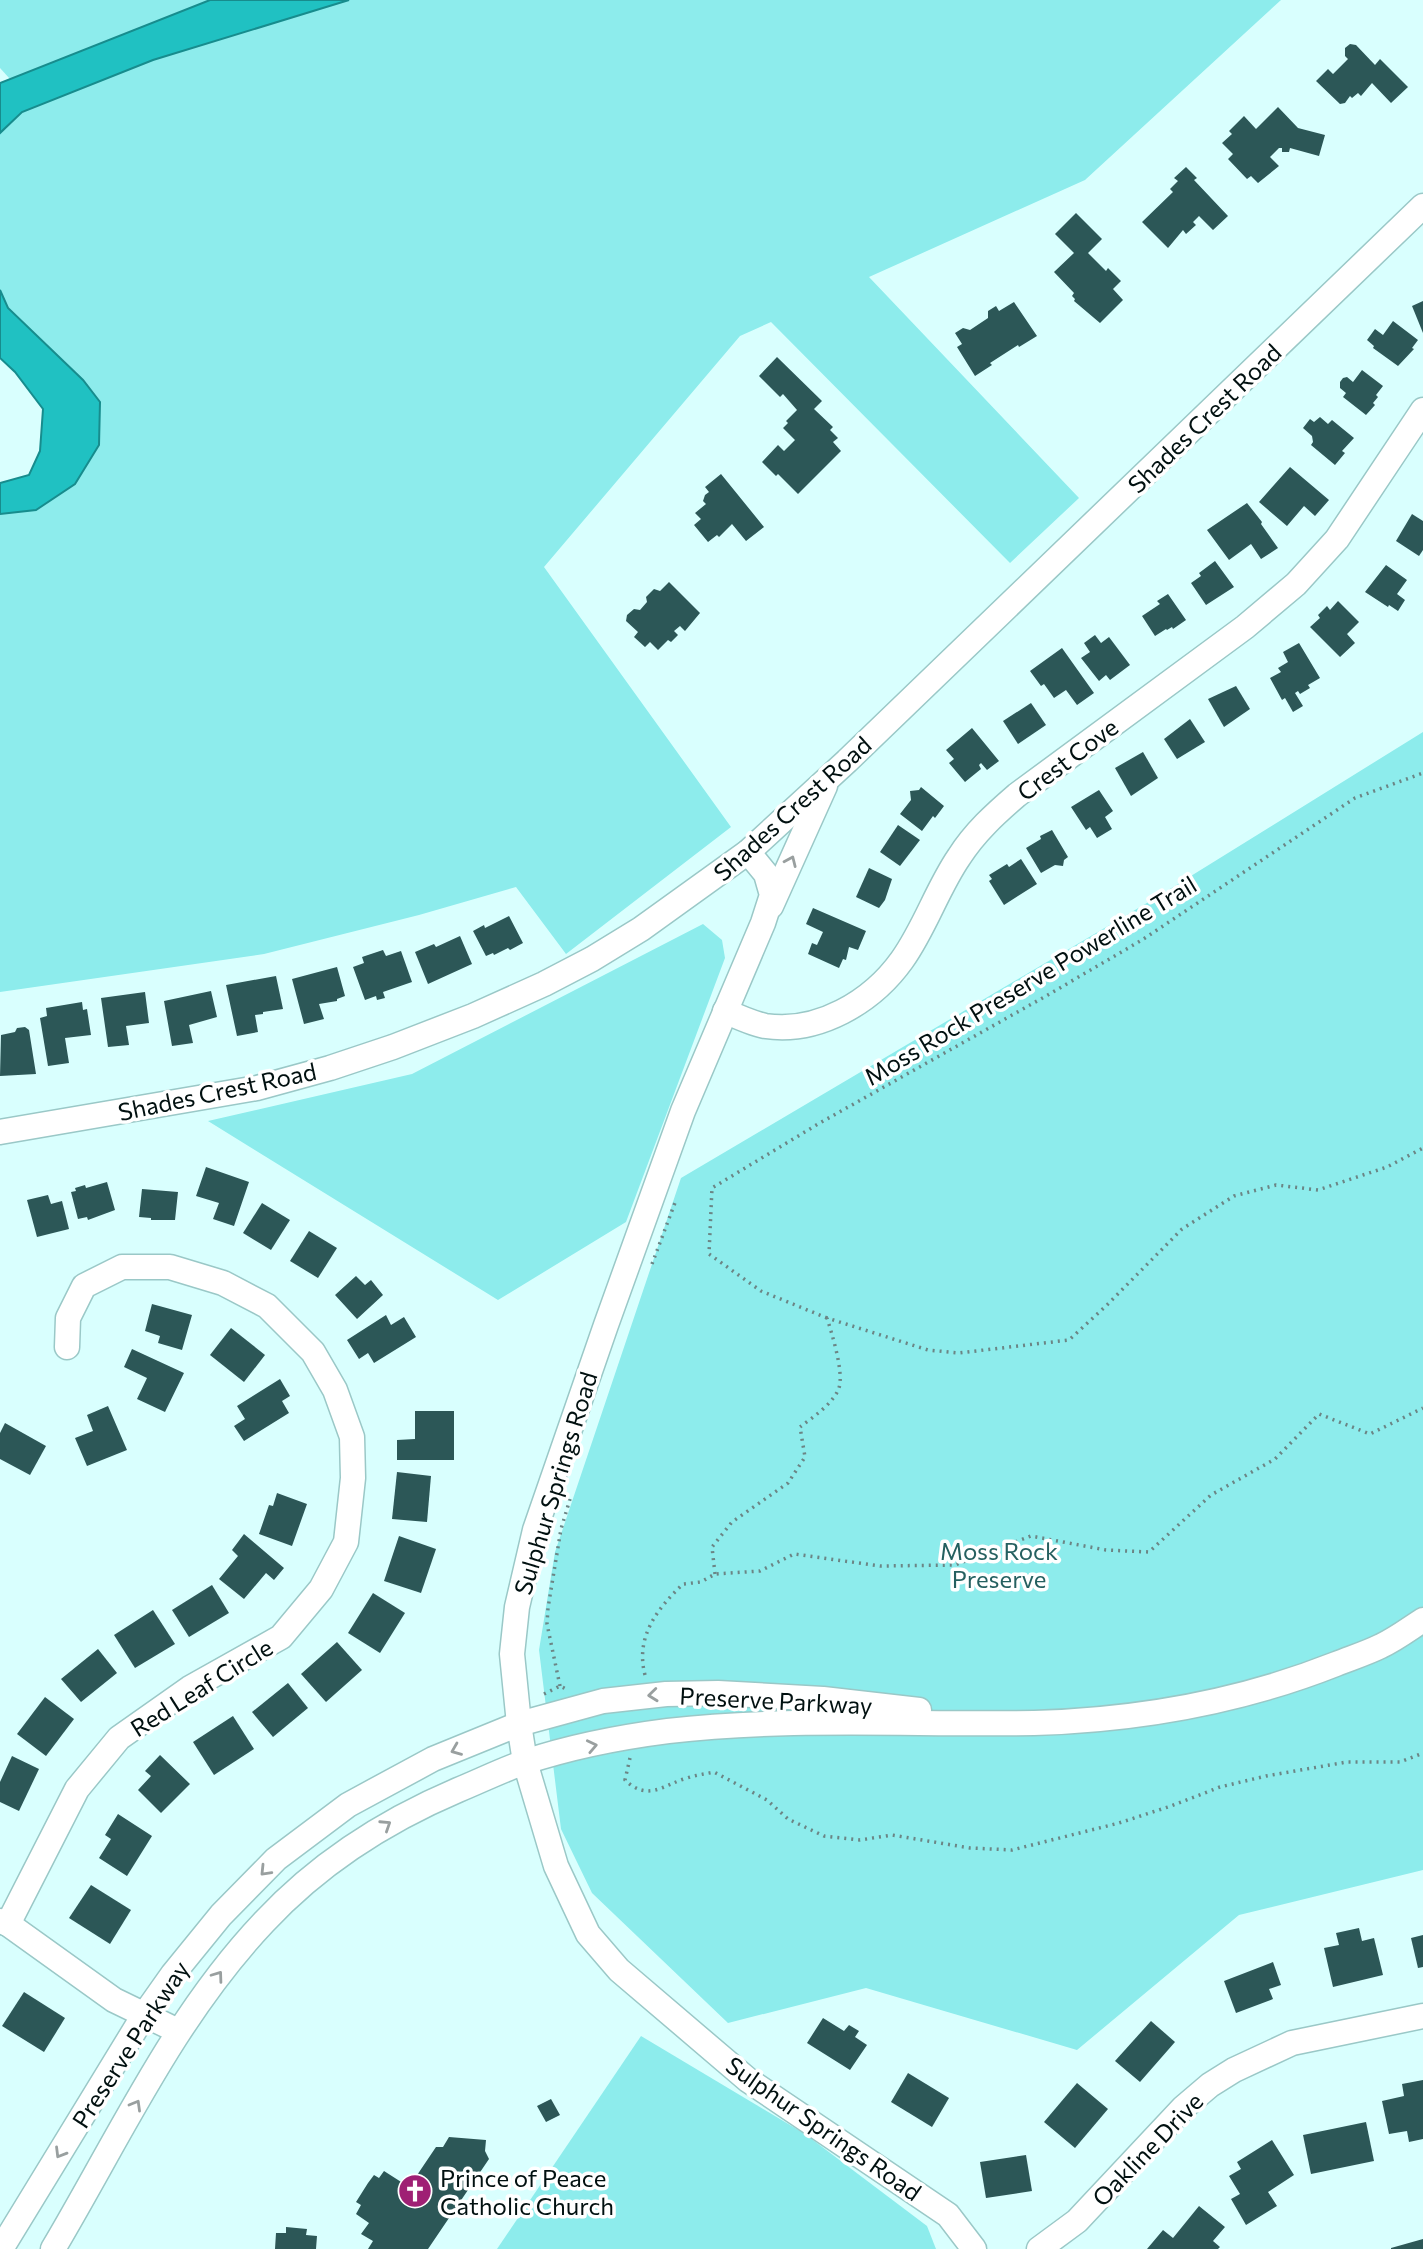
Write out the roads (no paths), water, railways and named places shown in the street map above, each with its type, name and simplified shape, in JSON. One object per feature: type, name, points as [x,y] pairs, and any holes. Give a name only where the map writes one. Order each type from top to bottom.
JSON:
[{"type":"street","name":"Shades Crest Road","points":[[0,1132],[257,1088],[393,1047],[473,1016],[544,984],[592,959],[687,898],[748,852],[829,778],[1423,206]]},
{"type":"street","name":"Crest Cove","points":[[725,1012],[764,1026],[802,1026],[834,1015],[871,993],[903,959],[959,856],[993,814],[1282,597],[1337,539],[1413,437],[1423,410]]},
{"type":"street","points":[[764,923],[829,778]]},
{"type":"street","name":"Sulphur Springs Road","points":[[748,852],[766,874],[772,895],[764,923],[684,1111],[649,1204],[535,1530],[517,1607],[512,1654],[519,1724],[526,1762],[556,1866],[588,1934],[619,1969],[748,2080],[948,2215],[974,2249]]},
{"type":"street","name":"Red Leaf Circle","points":[[4,1922],[77,1789],[119,1738],[190,1688],[281,1637],[321,1589],[346,1542],[353,1478],[352,1437],[335,1390],[313,1352],[267,1306],[223,1283],[170,1267],[122,1267],[84,1286],[68,1318],[67,1347]]},
{"type":"street","name":"Preserve Parkway","points":[[53,2249],[178,2031],[229,1960],[300,1886],[340,1854],[396,1818],[526,1762],[640,1735],[768,1724],[1038,1723],[1139,1715],[1226,1700],[1307,1675],[1381,1647],[1423,1620]]},
{"type":"street","name":"Preserve Parkway","points":[[1,2249],[144,2015],[221,1915],[276,1859],[348,1805],[433,1759],[519,1724],[604,1701],[650,1696],[718,1693],[823,1699],[1038,1723]]},
{"type":"street","points":[[4,1922],[114,2000],[178,2031]]},
{"type":"street","name":"Oakline Drive","points":[[1039,2249],[1077,2221],[1183,2108],[1210,2085],[1234,2070],[1292,2043],[1423,2016]]},
{"type":"place","name":"Prince of Peace Catholic Church","points":[[415,2191]]},
{"type":"park label","name":"Moss Rock Preserve","points":[[999,1564]]}]
